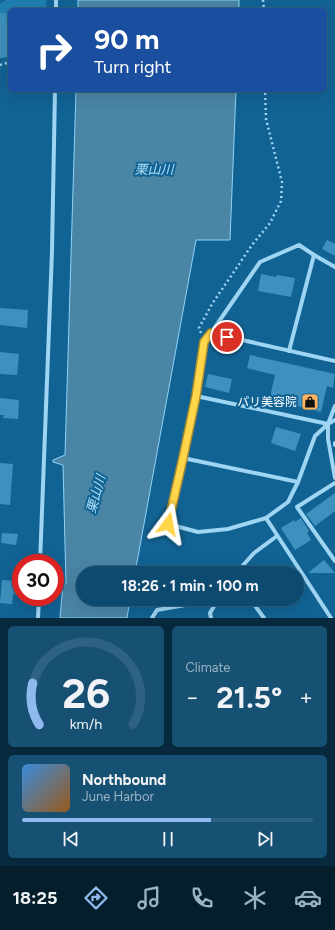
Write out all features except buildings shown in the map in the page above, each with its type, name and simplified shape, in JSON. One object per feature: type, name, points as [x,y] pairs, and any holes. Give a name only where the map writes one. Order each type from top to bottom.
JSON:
[{"type":"street","points":[[40,554],[52,251],[55,92]]},
{"type":"street","points":[[335,267],[299,245],[260,262],[204,342],[196,396],[168,524],[198,532],[228,529],[266,518],[288,502],[298,482],[314,436],[335,420]]},
{"type":"street","points":[[289,351],[314,255]]},
{"type":"street","points":[[211,333],[335,361]]},
{"type":"street","points":[[196,396],[328,424]]},
{"type":"street","points":[[335,406],[328,424],[328,439],[335,478]]},
{"type":"street","points":[[183,458],[298,482]]},
{"type":"street","points":[[335,483],[297,507],[333,553],[335,561]]},
{"type":"street","points":[[266,518],[330,616],[324,618]]},
{"type":"street","points":[[242,566],[254,553],[277,536]]},
{"type":"street","points":[[38,606],[38,618]]},
{"type":"street","points":[[152,618],[157,610],[180,606]]},
{"type":"street","points":[[212,618],[210,613],[214,606]]},
{"type":"street","points":[[255,606],[264,618]]},
{"type":"path","points":[[204,342],[199,328],[212,304],[252,245],[270,223],[281,201],[282,182],[266,120],[266,92]]},
{"type":"shaded area","points":[[6,0],[46,0],[46,8],[8,8],[8,18],[0,13],[0,4]]},
{"type":"water","points":[[78,0],[239,0],[239,8],[78,8]]},
{"type":"water","name":"栗山川","points":[[76,92],[236,92],[230,240],[196,240],[136,566],[76,566],[76,606],[129,606],[127,618],[60,618],[61,606],[64,606],[64,584],[66,584],[63,465],[53,462],[53,460],[65,455]]},
{"type":"place","name":"パリ美容院","points":[[310,402]]},
{"type":"route","points":[[168,524],[196,396],[204,342],[211,333],[227,337]]}]
